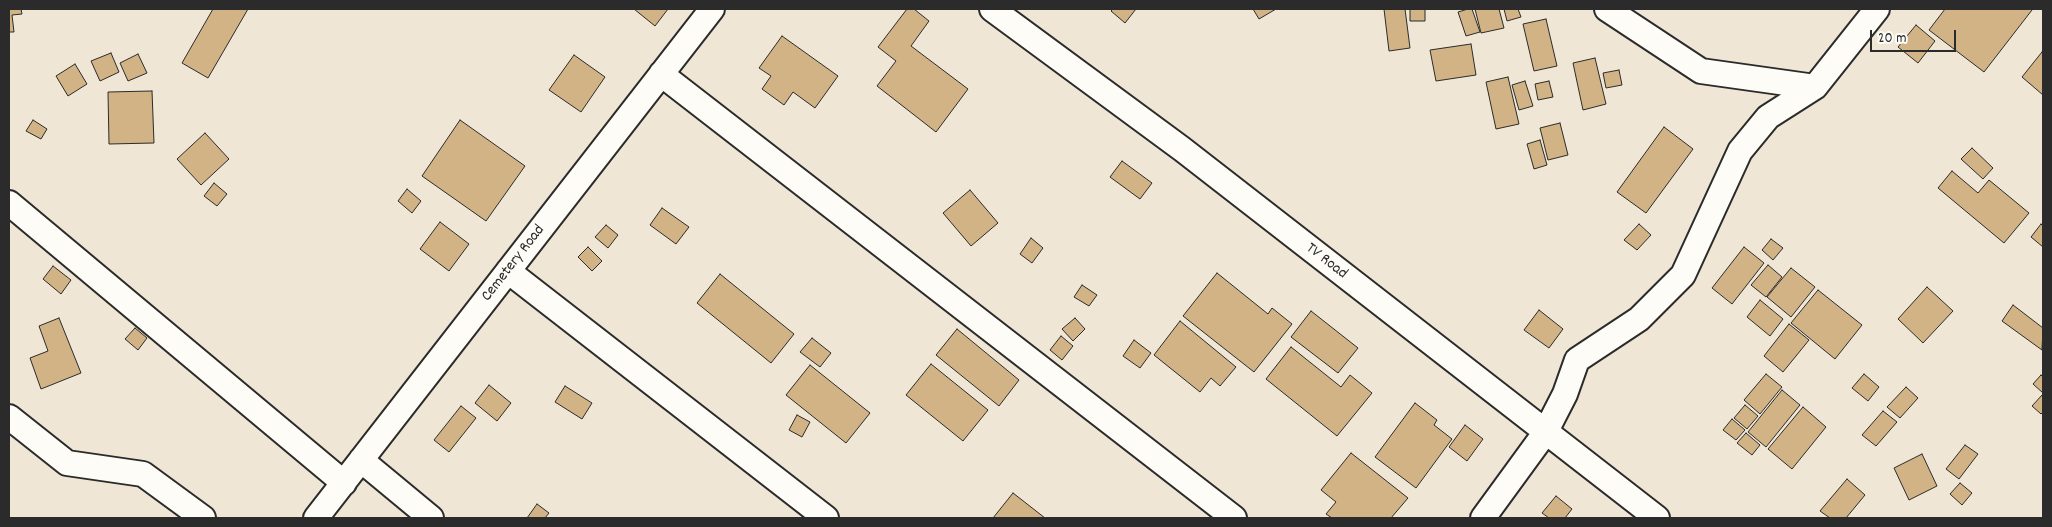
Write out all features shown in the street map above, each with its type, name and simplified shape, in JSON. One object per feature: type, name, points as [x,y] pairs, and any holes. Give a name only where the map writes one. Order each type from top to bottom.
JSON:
[{"type":"street","name":"Cemetery Road","points":[[316,518],[712,9]]},
{"type":"street","name":"TV Road","points":[[992,9],[1182,149],[1545,433],[1657,518]]},
{"type":"street","points":[[1607,9],[1702,71],[1815,87]]},
{"type":"street","points":[[1483,518],[1545,433],[1565,394],[1577,360],[1639,319],[1683,275],[1740,151],[1768,117],[1815,87],[1877,9]]},
{"type":"street","points":[[661,74],[1234,518]]},
{"type":"street","points":[[9,203],[344,483]]},
{"type":"street","points":[[508,271],[826,518]]},
{"type":"street","points":[[9,417],[67,462],[143,474],[203,518]]},
{"type":"street","points":[[361,460],[431,518]]},
{"type":"building","points":[[9,9],[21,9],[22,14],[12,15],[14,32],[9,32]]},
{"type":"building","points":[[213,9],[248,9],[208,78],[182,63]]},
{"type":"building","points":[[634,9],[668,9],[655,26]]},
{"type":"building","points":[[907,9],[914,9],[929,21],[911,46],[968,89],[936,132],[877,86],[896,61],[878,47]]},
{"type":"building","points":[[1113,9],[1136,9],[1125,23],[1111,11]]},
{"type":"building","points":[[1253,9],[1276,9],[1259,19]]},
{"type":"building","points":[[1384,9],[1405,9],[1410,48],[1389,51]]},
{"type":"building","points":[[1410,9],[1425,9],[1425,21],[1410,21]]},
{"type":"building","points":[[1472,9],[1480,32],[1466,36],[1458,12]]},
{"type":"building","points":[[1475,9],[1499,9],[1504,28],[1481,33]]},
{"type":"building","points":[[1504,9],[1518,9],[1521,17],[1507,21]]},
{"type":"building","points":[[1945,9],[2032,10],[1984,72],[1929,30]]},
{"type":"building","points":[[1546,19],[1557,66],[1534,71],[1523,24]]},
{"type":"building","points":[[1916,25],[1935,41],[1918,63],[1898,47]]},
{"type":"building","points":[[782,36],[838,76],[815,108],[793,92],[784,105],[762,89],[771,76],[759,68]]},
{"type":"building","points":[[1471,44],[1476,75],[1436,81],[1430,50]]},
{"type":"building","points":[[111,53],[119,72],[100,81],[91,61]]},
{"type":"building","points":[[2043,53],[2043,95],[2022,77]]},
{"type":"building","points":[[138,54],[147,73],[128,81],[120,63]]},
{"type":"building","points":[[574,55],[605,77],[581,112],[549,90]]},
{"type":"building","points":[[1595,58],[1606,104],[1583,110],[1573,63]]},
{"type":"building","points":[[75,64],[87,84],[68,96],[56,76]]},
{"type":"building","points":[[1619,70],[1622,85],[1606,88],[1603,73]]},
{"type":"building","points":[[1508,77],[1519,124],[1496,129],[1486,82]]},
{"type":"building","points":[[1525,81],[1533,106],[1519,110],[1512,85]]},
{"type":"building","points":[[1549,81],[1553,97],[1538,100],[1535,84]]},
{"type":"building","points":[[152,91],[154,143],[109,144],[108,92]]},
{"type":"building","points":[[33,120],[47,129],[41,139],[26,131]]},
{"type":"building","points":[[460,120],[525,166],[486,221],[422,176]]},
{"type":"building","points":[[1560,123],[1568,155],[1548,160],[1540,128]]},
{"type":"building","points":[[1664,127],[1693,149],[1646,213],[1617,192]]},
{"type":"building","points":[[205,133],[229,159],[201,185],[177,159]]},
{"type":"building","points":[[1540,140],[1547,165],[1534,169],[1527,144]]},
{"type":"building","points":[[1972,148],[1993,168],[1983,179],[1961,159]]},
{"type":"building","points":[[1122,161],[1152,183],[1140,199],[1110,177]]},
{"type":"building","points":[[1952,171],[1978,193],[1989,180],[2029,213],[2004,243],[1938,188]]},
{"type":"building","points":[[214,183],[227,194],[217,206],[204,196]]},
{"type":"building","points":[[407,189],[421,201],[412,213],[398,201]]},
{"type":"building","points":[[970,190],[998,223],[971,246],[943,213]]},
{"type":"building","points":[[662,208],[689,227],[676,244],[650,225]]},
{"type":"building","points":[[440,222],[469,244],[449,271],[420,249]]},
{"type":"building","points":[[1639,224],[1651,235],[1637,250],[1624,240]]},
{"type":"building","points":[[2041,224],[2043,226],[2043,247],[2031,237]]},
{"type":"building","points":[[606,225],[618,235],[608,248],[595,237]]},
{"type":"building","points":[[1031,238],[1043,248],[1032,263],[1020,254]]},
{"type":"building","points":[[1771,239],[1783,248],[1773,260],[1762,250]]},
{"type":"building","points":[[588,247],[602,261],[592,271],[578,257]]},
{"type":"building","points":[[1744,247],[1764,263],[1732,304],[1712,288]]},
{"type":"building","points":[[1768,265],[1782,277],[1766,297],[1751,285]]},
{"type":"building","points":[[53,266],[71,280],[61,294],[43,279]]},
{"type":"building","points":[[1791,268],[1815,287],[1791,317],[1767,297]]},
{"type":"building","points":[[1217,273],[1268,314],[1272,308],[1292,324],[1254,372],[1183,316]]},
{"type":"building","points":[[720,274],[794,334],[771,363],[697,303]]},
{"type":"building","points":[[1082,285],[1097,295],[1089,306],[1074,297]]},
{"type":"building","points":[[1927,287],[1953,311],[1923,343],[1898,319]]},
{"type":"building","points":[[1818,290],[1862,325],[1835,359],[1791,323]]},
{"type":"building","points":[[1760,300],[1783,319],[1770,336],[1747,317]]},
{"type":"building","points":[[2013,305],[2043,328],[2042,350],[2002,321]]},
{"type":"building","points":[[1539,310],[1563,329],[1549,348],[1524,330]]},
{"type":"building","points":[[1311,311],[1358,348],[1338,373],[1291,337]]},
{"type":"building","points":[[59,318],[81,373],[41,389],[30,358],[48,351],[39,326]]},
{"type":"building","points":[[1075,318],[1085,329],[1073,341],[1062,329]]},
{"type":"building","points":[[1180,321],[1236,367],[1220,386],[1211,378],[1200,392],[1154,355]]},
{"type":"building","points":[[1789,324],[1809,340],[1783,372],[1764,356]]},
{"type":"building","points":[[135,328],[147,338],[138,350],[125,339]]},
{"type":"building","points":[[957,329],[1019,380],[999,406],[936,355]]},
{"type":"building","points":[[1061,336],[1073,346],[1062,360],[1050,350]]},
{"type":"building","points":[[812,338],[831,353],[820,367],[800,352]]},
{"type":"building","points":[[1134,340],[1151,353],[1140,368],[1123,356]]},
{"type":"building","points":[[1291,347],[1341,387],[1350,375],[1372,393],[1337,436],[1266,379]]},
{"type":"building","points":[[931,364],[988,410],[963,441],[906,395]]},
{"type":"building","points":[[810,365],[870,413],[846,443],[786,395]]},
{"type":"building","points":[[1766,374],[1782,387],[1760,414],[1744,400]]},
{"type":"building","points":[[1864,374],[1879,387],[1868,401],[1852,388]]},
{"type":"building","points":[[2041,375],[2043,377],[2043,393],[2033,384]]},
{"type":"building","points":[[489,385],[511,403],[497,421],[475,403]]},
{"type":"building","points":[[565,386],[592,403],[582,419],[555,402]]},
{"type":"building","points":[[1906,387],[1918,398],[1900,418],[1887,407]]},
{"type":"building","points":[[1782,390],[1800,405],[1766,447],[1748,432]]},
{"type":"building","points":[[2043,394],[2043,412],[2041,414],[2032,406]]},
{"type":"building","points":[[1415,403],[1437,420],[1434,425],[1452,439],[1416,488],[1375,457]]},
{"type":"building","points":[[1745,405],[1758,416],[1747,429],[1734,418]]},
{"type":"building","points":[[461,406],[476,418],[449,452],[434,440]]},
{"type":"building","points":[[1803,407],[1826,427],[1792,469],[1768,449]]},
{"type":"building","points":[[1883,411],[1897,422],[1876,446],[1862,435]]},
{"type":"building","points":[[797,415],[810,422],[802,437],[789,430]]},
{"type":"building","points":[[1732,419],[1745,430],[1736,440],[1723,430]]},
{"type":"building","points":[[1465,425],[1483,439],[1467,461],[1449,447]]},
{"type":"building","points":[[1746,433],[1760,445],[1752,455],[1737,443]]},
{"type":"building","points":[[1965,445],[1978,454],[1959,479],[1946,469]]},
{"type":"building","points":[[1351,453],[1408,498],[1391,518],[1332,518],[1326,514],[1336,502],[1321,490]]},
{"type":"building","points":[[1922,454],[1937,486],[1909,500],[1894,468]]},
{"type":"building","points":[[1847,479],[1865,495],[1846,518],[1830,518],[1820,511]]},
{"type":"building","points":[[1960,483],[1972,493],[1962,505],[1950,494]]},
{"type":"building","points":[[1013,493],[1045,518],[993,518]]},
{"type":"building","points":[[1556,496],[1572,509],[1565,518],[1549,518],[1542,513]]},
{"type":"building","points":[[537,504],[549,513],[545,518],[527,518]]}]
